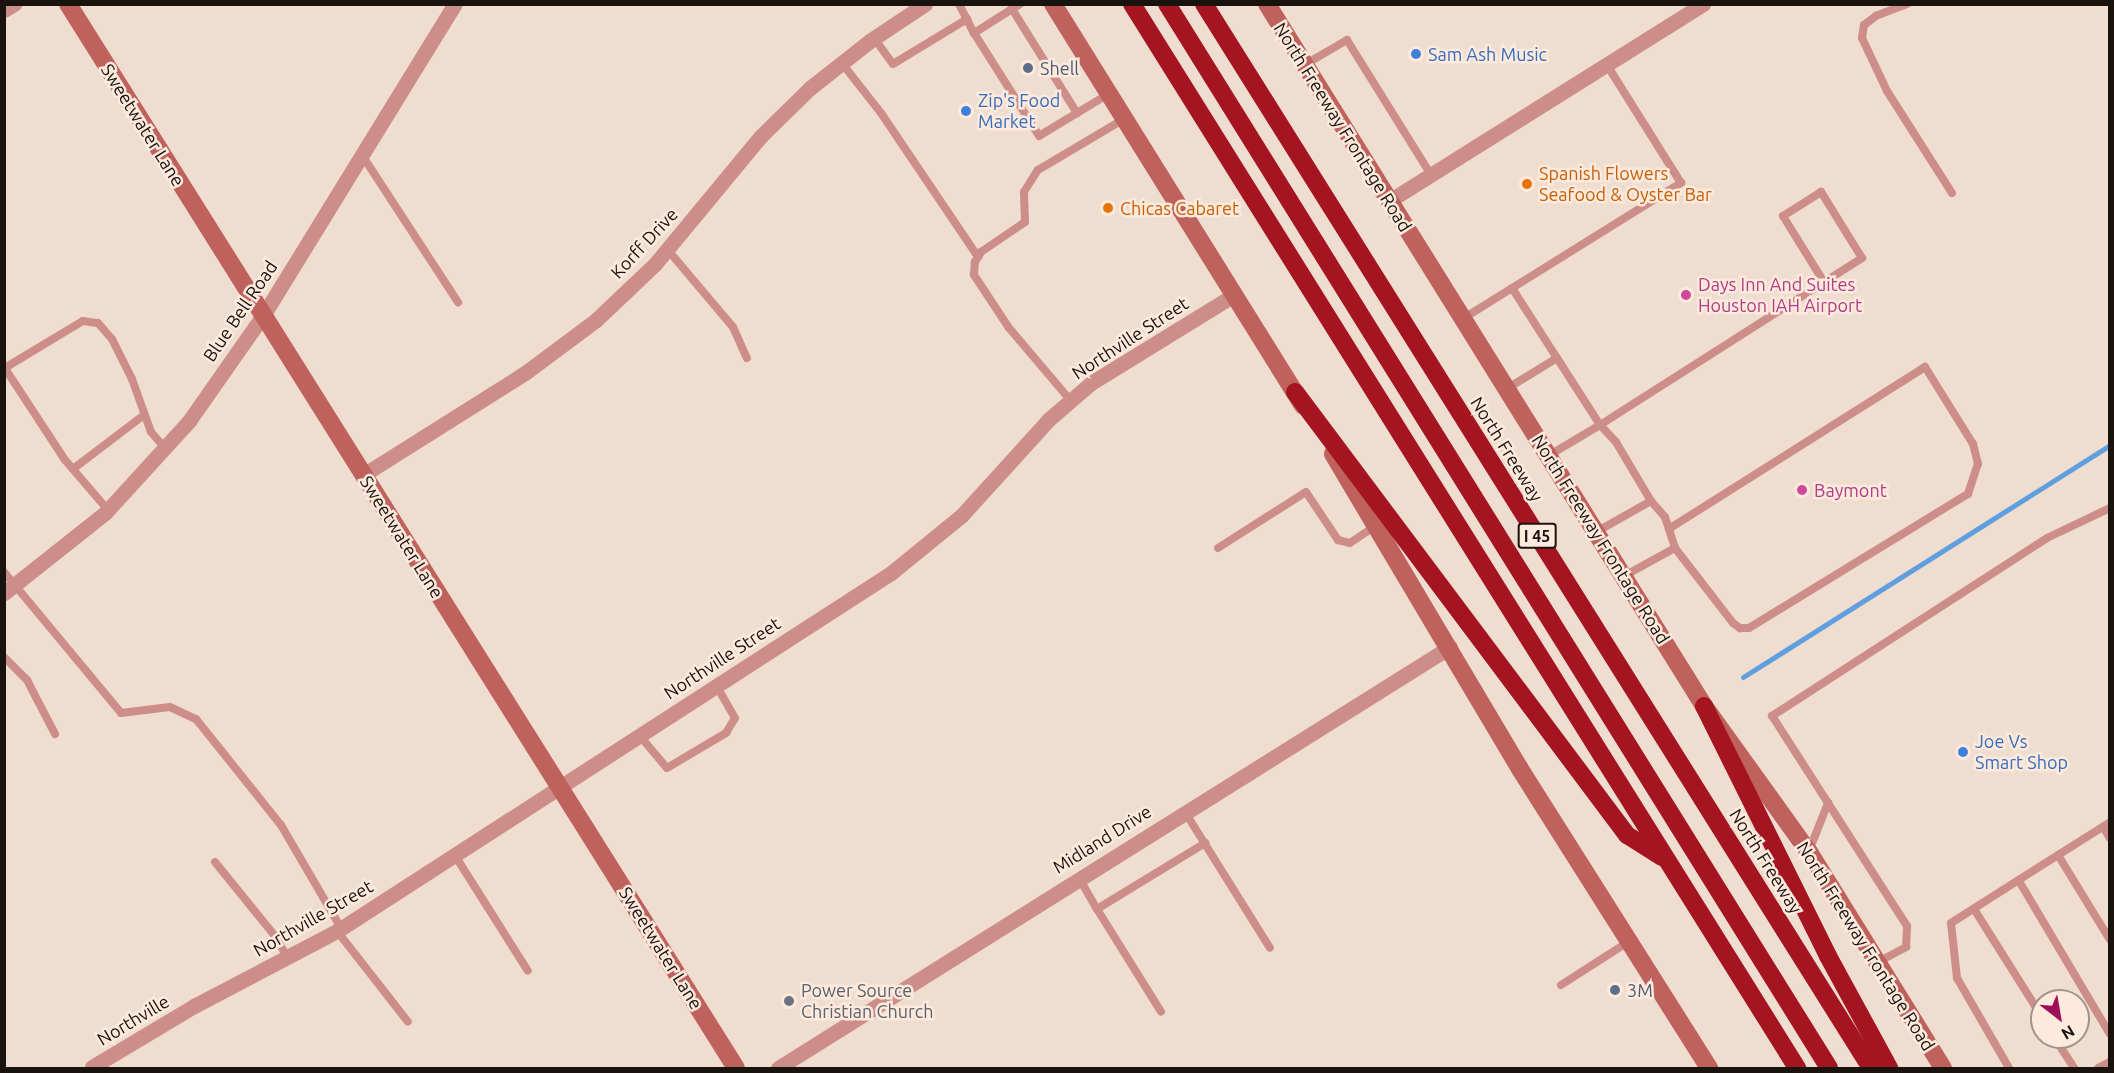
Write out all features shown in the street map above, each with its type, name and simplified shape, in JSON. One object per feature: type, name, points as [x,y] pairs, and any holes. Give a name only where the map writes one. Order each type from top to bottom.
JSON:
[{"type":"highway","points":[[1132,4],[1797,1068]]},
{"type":"highway","name":"I 45","points":[[1167,4],[1829,1068]]},
{"type":"highway","name":"North Freeway","points":[[1204,4],[1871,1068]]},
{"type":"highway","points":[[1295,392],[1627,834],[1668,861]]},
{"type":"highway","points":[[1704,706],[1828,956],[1889,1068]]},
{"type":"main road","name":"Sweetwater Lane","points":[[68,4],[264,314],[556,787],[663,947],[736,1068]]},
{"type":"main road","points":[[1053,4],[1377,526],[1520,769],[1709,1068]]},
{"type":"main road","name":"North Freeway Frontage Road","points":[[1267,4],[1704,706],[1809,852],[1943,1068]]},
{"type":"street","points":[[4,10],[14,4]]},
{"type":"street","name":"Blue Bell Road","points":[[8,583],[108,510],[166,449],[264,314],[454,4]]},
{"type":"street","name":"Korff Drive","points":[[363,475],[525,373],[578,333],[667,249],[761,136],[841,62],[925,4]]},
{"type":"street","points":[[1389,201],[1703,4]]},
{"type":"street","name":"Northville Street","points":[[194,1006],[339,929],[925,548],[1071,401],[1124,361],[1234,295]]},
{"type":"street","name":"Midland Drive","points":[[778,1068],[1184,811],[1450,647]]},
{"type":"street","name":"Northville","points":[[92,1067],[194,1006]]},
{"type":"lane","points":[[959,4],[974,33],[1039,136],[1109,94]]},
{"type":"lane","points":[[974,33],[1020,4]]},
{"type":"lane","points":[[1907,4],[1876,16],[1864,25],[1862,38],[1887,91],[1952,193]]},
{"type":"lane","points":[[1012,9],[1077,113]]},
{"type":"lane","points":[[874,38],[893,64],[967,19]]},
{"type":"lane","points":[[1305,65],[1347,40],[1431,175]]},
{"type":"lane","points":[[841,62],[881,113],[978,257]]},
{"type":"lane","points":[[1462,318],[1681,183],[1607,65]]},
{"type":"lane","points":[[1071,401],[1032,360],[974,275],[978,257],[1025,222],[1024,192],[1038,170],[1124,118]]},
{"type":"lane","points":[[362,155],[458,302]]},
{"type":"lane","points":[[1548,456],[1600,424],[1862,258],[1821,192],[1783,216],[1824,282]]},
{"type":"lane","points":[[667,249],[733,327],[747,358]]},
{"type":"lane","points":[[1512,288],[1600,424],[1616,442],[1651,501],[1665,517],[1675,548],[1733,623],[1740,628],[1749,628],[1968,494],[1978,464],[1973,444],[1925,367],[1669,529]]},
{"type":"lane","points":[[108,510],[73,469],[23,397],[6,370],[8,366],[83,321],[98,323],[112,339],[151,432],[166,449]]},
{"type":"lane","points":[[1507,389],[1557,358]]},
{"type":"lane","points":[[73,469],[144,415]]},
{"type":"lane","points":[[1218,548],[1306,492],[1338,540],[1350,543],[1377,526]]},
{"type":"lane","points":[[1596,532],[1651,501]]},
{"type":"lane","points":[[1877,963],[1906,947],[1907,926],[1772,716],[2047,538],[2109,508]]},
{"type":"lane","points":[[1624,576],[1675,548]]},
{"type":"lane","points":[[8,583],[121,712],[170,707],[196,719],[281,825],[339,929],[408,1022]]},
{"type":"lane","points":[[4,657],[27,680],[55,734]]},
{"type":"lane","points":[[639,735],[667,768],[726,733],[735,718],[716,685]]},
{"type":"lane","points":[[1809,852],[1828,803]]},
{"type":"lane","points":[[1184,811],[1270,948]]},
{"type":"lane","points":[[2009,1068],[1958,978],[1951,923],[2106,825],[2109,838]]},
{"type":"lane","points":[[1097,909],[1205,843]]},
{"type":"lane","points":[[454,854],[528,971]]},
{"type":"lane","points":[[2058,855],[2109,940]]},
{"type":"lane","points":[[215,862],[275,936],[288,957]]},
{"type":"lane","points":[[1079,878],[1161,1012]]},
{"type":"lane","points":[[2019,880],[2109,1034]]},
{"type":"lane","points":[[1974,909],[2030,998]]},
{"type":"lane","points":[[1561,985],[1629,942]]},
{"type":"lane","points":[[2062,1049],[2074,1068]]},
{"type":"lane","points":[[2098,1068],[2109,1062]]},
{"type":"waterway","points":[[1743,677],[2110,445]]},
{"type":"place","name":"Sam Ash Music","points":[[1416,54]]},
{"type":"place","name":"Shell","points":[[1028,68]]},
{"type":"place","name":"Zip's Food Market","points":[[966,111]]},
{"type":"place","name":"Spanish Flowers Seafood & Oyster Bar","points":[[1527,184]]},
{"type":"place","name":"Chicas Cabaret","points":[[1108,208]]},
{"type":"place","name":"Days Inn And Suites Houston IAH Airport","points":[[1686,295]]},
{"type":"place","name":"Baymont","points":[[1802,490]]},
{"type":"place","name":"Joe Vs Smart Shop","points":[[1963,752]]},
{"type":"place","name":"3M","points":[[1615,990]]},
{"type":"place","name":"Power Source Christian Church","points":[[789,1001]]}]
